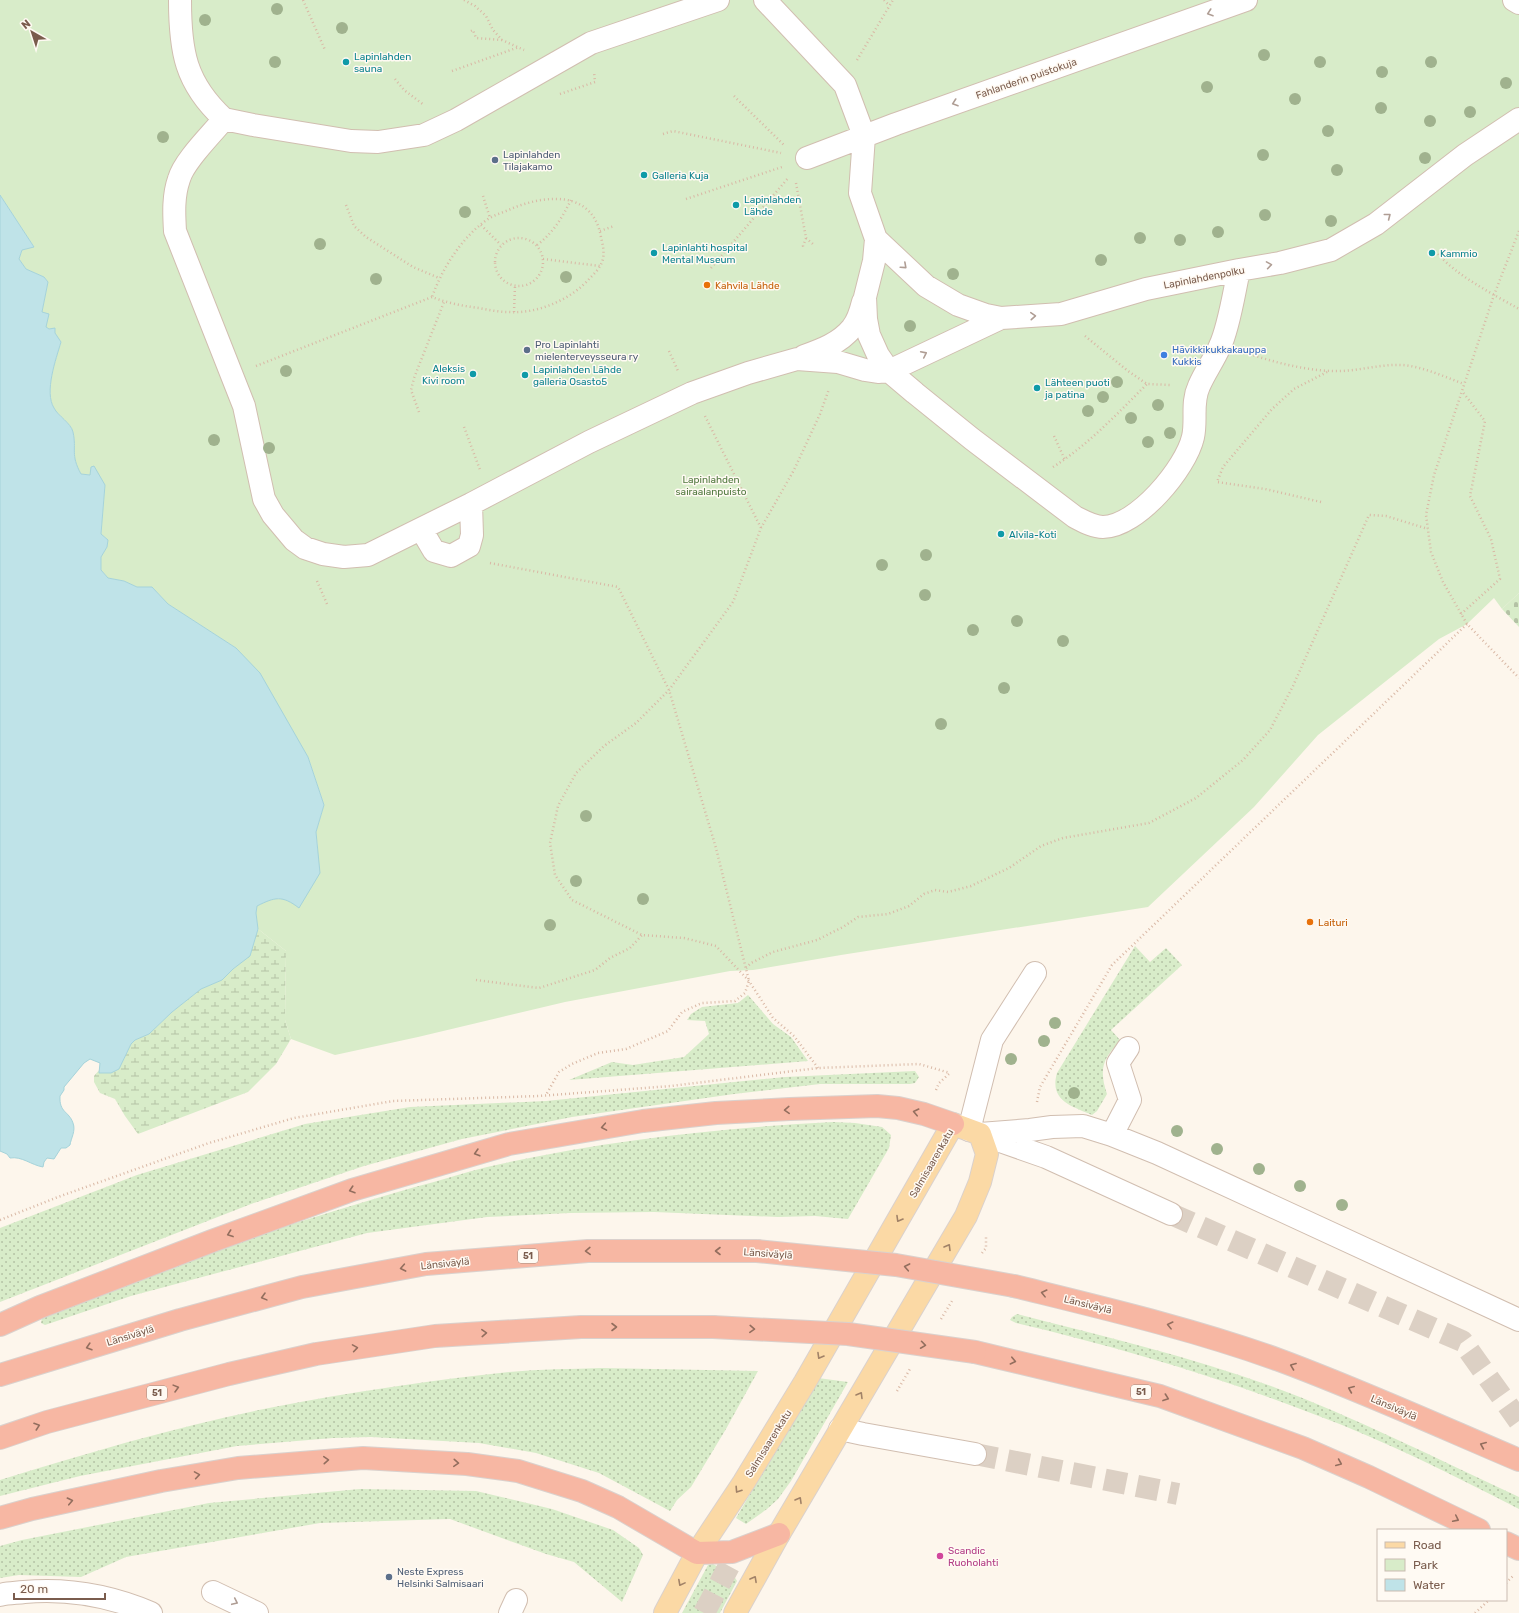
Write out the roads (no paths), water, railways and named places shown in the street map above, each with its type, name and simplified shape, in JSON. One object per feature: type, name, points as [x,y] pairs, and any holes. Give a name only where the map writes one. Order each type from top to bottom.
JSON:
[{"type":"highway","points":[[0,1325],[40,1307],[212,1241],[352,1190],[509,1144],[643,1121],[716,1113],[877,1106],[918,1112],[968,1129]]},
{"type":"highway","name":"Länsiväylä","points":[[0,1375],[180,1320],[302,1287],[426,1264],[588,1251],[757,1251],[896,1265],[1014,1286],[1188,1330],[1279,1360],[1330,1380],[1519,1460]]},
{"type":"highway","name":"51","points":[[0,1438],[47,1422],[229,1374],[316,1354],[435,1336],[581,1327],[713,1327],[848,1334],[975,1352],[1160,1396],[1303,1448],[1369,1477],[1477,1529]]},
{"type":"highway","points":[[0,1518],[161,1481],[238,1468],[363,1458],[467,1464],[518,1471],[582,1491],[618,1508],[697,1553],[732,1552],[779,1534]]},
{"type":"highway","points":[[1507,1544],[1519,1550]]},
{"type":"main road","points":[[735,1613],[840,1428],[966,1216],[980,1182],[987,1154],[968,1129]]},
{"type":"main road","name":"Salmisaarenkatu","points":[[665,1613],[697,1553],[744,1482],[805,1382],[968,1129]]},
{"type":"street","points":[[180,0],[183,53],[189,74],[200,93],[213,109],[224,119],[333,138],[371,142],[424,136],[449,124],[591,43],[718,0]]},
{"type":"street","points":[[224,119],[192,156],[179,178],[174,203],[175,231],[244,406],[264,499],[272,515],[294,540],[305,548],[323,554],[344,557],[368,555],[589,442],[692,392],[825,349],[840,339],[852,328],[858,317],[865,297],[874,261],[876,239],[860,193],[864,136],[845,85],[765,0]]},
{"type":"street","name":"Fahlanderin puistokuja","points":[[798,161],[896,124],[1246,0]]},
{"type":"street","points":[[1514,0],[1519,3]]},
{"type":"street","name":"Lapinlahdenpolku","points":[[876,239],[926,286],[958,305],[986,315],[1001,318],[1061,314],[1146,289],[1280,263],[1331,250],[1376,224],[1464,155],[1519,119]]},
{"type":"street","points":[[865,297],[866,319],[869,335],[878,355],[889,371],[1029,483],[1075,517],[1090,525],[1103,527],[1127,520],[1140,512],[1174,474],[1189,449],[1195,424],[1194,412],[1198,387],[1221,345],[1239,270]]},
{"type":"street","points":[[797,359],[838,362],[865,370],[878,372],[889,371],[1001,318]]},
{"type":"street","points":[[421,529],[434,551],[451,556],[469,546],[480,499]]},
{"type":"street","points":[[968,1129],[992,1040],[1035,973]]},
{"type":"street","points":[[1112,1135],[1130,1100],[1118,1063],[1128,1048]]},
{"type":"street","points":[[968,1129],[1030,1130],[1052,1127],[1083,1126],[1112,1135],[1157,1153],[1519,1320]]},
{"type":"street","points":[[968,1129],[1046,1157],[1171,1214]]},
{"type":"street","points":[[840,1428],[863,1434],[975,1454]]},
{"type":"street","points":[[0,1596],[36,1591],[76,1593],[98,1596],[151,1613]]},
{"type":"street","points":[[212,1592],[257,1613]]},
{"type":"water","points":[[0,195],[34,247],[22,250],[19,259],[26,269],[44,277],[48,282],[42,312],[49,314],[46,327],[49,329],[55,328],[55,333],[61,342],[52,375],[50,393],[51,401],[56,411],[72,429],[76,462],[81,474],[90,475],[91,467],[94,466],[105,485],[101,534],[108,540],[107,547],[101,557],[101,570],[108,578],[124,581],[137,587],[152,587],[168,604],[236,648],[260,673],[308,757],[324,805],[316,832],[320,873],[299,908],[283,899],[274,899],[257,906],[256,913],[258,929],[250,956],[222,980],[201,989],[172,1012],[149,1034],[135,1040],[131,1044],[119,1069],[111,1073],[99,1073],[100,1063],[90,1059],[84,1063],[64,1087],[64,1090],[60,1096],[61,1106],[71,1119],[74,1126],[74,1132],[70,1145],[66,1148],[61,1148],[54,1159],[47,1158],[43,1167],[23,1159],[10,1158],[7,1154],[0,1151]]},
{"type":"tunnel","points":[[1171,1214],[1462,1341],[1519,1421]]},
{"type":"tunnel","points":[[975,1454],[1178,1494]]},
{"type":"tunnel","points":[[704,1613],[729,1566]]},
{"type":"place","name":"Lapinlahden sauna","points":[[346,62]]},
{"type":"place","name":"Lapinlahden Tilajakamo","points":[[495,160]]},
{"type":"place","name":"Galleria Kuja","points":[[644,175]]},
{"type":"place","name":"Lapinlahden Lähde","points":[[736,205]]},
{"type":"place","name":"Lapinlahti hospital Mental Museum","points":[[654,253]]},
{"type":"place","name":"Kammio","points":[[1432,253]]},
{"type":"place","name":"Kahvila Lähde","points":[[707,285]]},
{"type":"place","name":"Pro Lapinlahti mielenterveysseura ry","points":[[527,350]]},
{"type":"place","name":"Hävikkikukkakauppa Kukkis","points":[[1164,355]]},
{"type":"place","name":"Aleksis Kivi room","points":[[473,374]]},
{"type":"place","name":"Lapinlahden Lähde galleria Osasto5","points":[[525,375]]},
{"type":"place","name":"Lähteen puoti ja patina","points":[[1037,388]]},
{"type":"place","name":"Alvila-Koti","points":[[1001,534]]},
{"type":"place","name":"Laituri","points":[[1310,922]]},
{"type":"place","name":"Scandic Ruoholahti","points":[[940,1556]]},
{"type":"place","name":"Neste Express Helsinki Salmisaari","points":[[389,1577]]},
{"type":"park label","name":"Lapinlahden sairaalanpuisto","points":[[711,484]]}]
